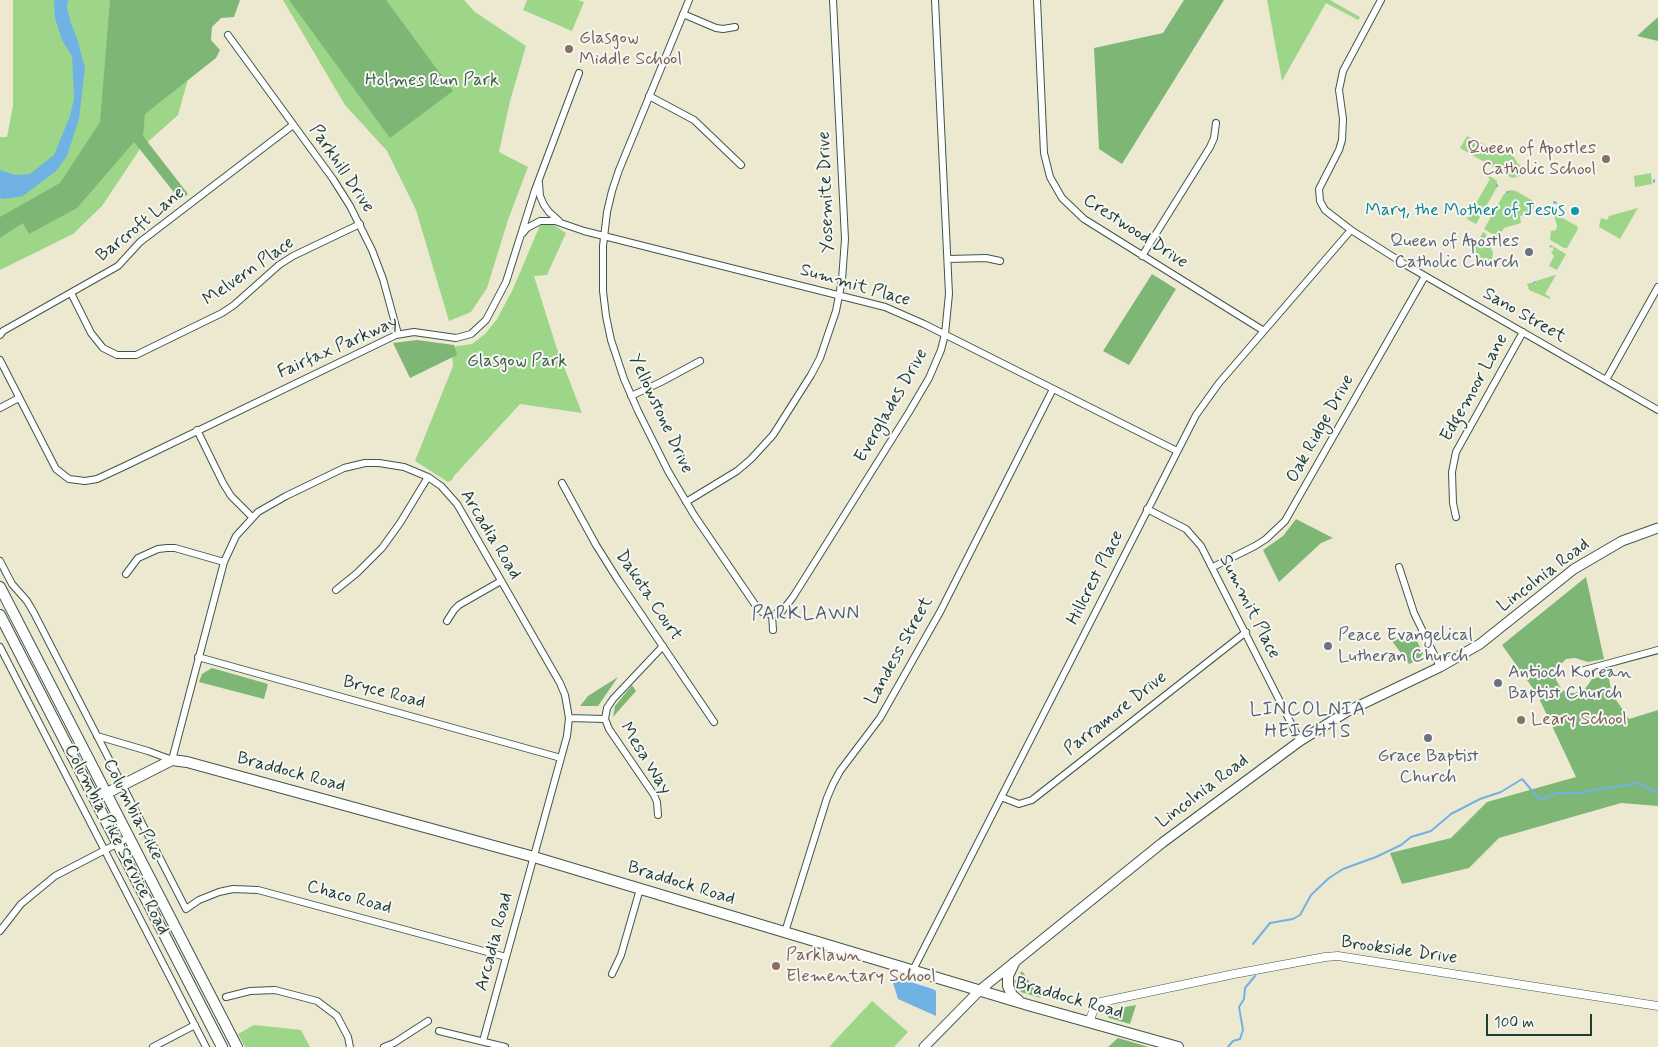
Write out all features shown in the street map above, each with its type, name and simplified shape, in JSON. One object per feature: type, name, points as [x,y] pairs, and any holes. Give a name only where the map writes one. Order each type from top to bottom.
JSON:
[{"type":"main road","name":"Lincolnia Road","points":[[924,1047],[980,990],[1162,843],[1300,741],[1348,711],[1440,667],[1480,644],[1574,569],[1618,544],[1658,528]]},
{"type":"main road","name":"Columbia Pike","points":[[0,587],[236,1047]]},
{"type":"main road","name":"Columbia Pike","points":[[0,615],[222,1047]]},
{"type":"main road","name":"Braddock Road","points":[[172,760],[187,762],[534,857],[1178,1047]]},
{"type":"main road","points":[[95,799],[172,760]]},
{"type":"main road","points":[[1014,963],[1007,981],[1009,991],[1015,998],[1028,1004]]},
{"type":"street","name":"Yellowstone Drive","points":[[688,0],[617,177],[607,212],[602,268],[606,316],[616,359],[651,439],[686,502],[756,606],[762,612],[772,615]]},
{"type":"street","name":"Yosemite Drive","points":[[686,502],[737,471],[773,436],[811,375],[820,358],[830,331],[840,294],[845,239],[833,0]]},
{"type":"street","name":"Everglades Drive","points":[[772,615],[782,611],[794,597],[909,412],[929,378],[941,350],[945,334],[949,294],[935,0]]},
{"type":"street","name":"Crestwood Drive","points":[[1037,0],[1044,153],[1050,177],[1062,198],[1080,216],[1264,331]]},
{"type":"street","name":"Sano Street","points":[[1381,0],[1343,71],[1340,90],[1343,119],[1342,140],[1319,189],[1320,201],[1325,210],[1351,230],[1424,276],[1658,410]]},
{"type":"street","points":[[683,14],[716,28],[735,27]]},
{"type":"street","name":"Parkhill Drive","points":[[228,35],[332,179],[360,224],[382,279],[398,334]]},
{"type":"street","name":"Fairfax Parkway","points":[[19,398],[56,469],[62,475],[77,481],[85,481],[97,479],[398,334],[414,332],[456,338],[471,334],[486,320],[501,295],[541,173],[579,73]]},
{"type":"street","points":[[649,96],[694,120],[741,165]]},
{"type":"street","points":[[1142,256],[1210,147],[1214,138],[1216,123]]},
{"type":"street","name":"Barcroft Lane","points":[[0,335],[118,266],[146,237],[293,125]]},
{"type":"street","name":"Summit Place","points":[[541,173],[539,188],[544,205],[548,212],[562,223]]},
{"type":"street","name":"Summit Place","points":[[519,240],[527,228],[540,221],[547,220],[604,236],[840,294],[894,310],[1177,451]]},
{"type":"street","name":"Melvern Place","points":[[71,293],[91,333],[104,348],[117,355],[136,354],[222,313],[247,294],[279,265],[293,256],[360,224]]},
{"type":"street","name":"Hillcrest Place","points":[[913,970],[1196,415],[1207,397],[1351,230]]},
{"type":"street","points":[[948,259],[986,258],[1000,261]]},
{"type":"street","name":"Oak Ridge Drive","points":[[1213,567],[1266,539],[1285,520],[1424,276]]},
{"type":"street","points":[[1606,380],[1658,287]]},
{"type":"street","name":"Edgemoor Lane","points":[[1456,517],[1453,502],[1452,472],[1456,452],[1523,332]]},
{"type":"street","points":[[0,360],[19,398],[0,408]]},
{"type":"street","points":[[631,396],[700,360]]},
{"type":"street","name":"Landess Street","points":[[785,932],[833,784],[880,718],[940,612],[1053,389]]},
{"type":"street","points":[[198,430],[231,496],[252,517]]},
{"type":"street","name":"Arcadia Road","points":[[172,760],[224,562],[236,536],[252,517],[268,505],[286,496],[352,466],[365,463],[404,466],[428,477],[441,486],[457,504],[560,683],[569,718],[567,736],[483,1041]]},
{"type":"street","points":[[336,590],[357,574],[382,548],[428,477]]},
{"type":"street","name":"Dakota Court","points":[[562,483],[596,545],[714,722]]},
{"type":"street","name":"Summit Place","points":[[1147,509],[1179,525],[1194,537],[1201,546],[1300,741]]},
{"type":"street","points":[[126,574],[138,558],[158,549],[175,548],[224,562]]},
{"type":"street","name":"Columbia Pike Service Road","points":[[0,561],[12,584],[27,601],[34,613],[186,909]]},
{"type":"street","points":[[1399,567],[1414,613],[1440,667]]},
{"type":"street","points":[[447,621],[454,610],[460,605],[501,581]]},
{"type":"street","points":[[772,615],[773,630]]},
{"type":"street","name":"Parramore Drive","points":[[1001,797],[1018,804],[1032,800],[1246,632]]},
{"type":"street","points":[[569,718],[605,719],[607,708],[613,699],[662,646]]},
{"type":"street","name":"Columbia Pike Service Road","points":[[0,647],[206,1047]]},
{"type":"street","points":[[1577,672],[1658,650]]},
{"type":"street","name":"Bryce Road","points":[[198,658],[561,758]]},
{"type":"street","name":"Mesa Way","points":[[605,719],[609,729],[654,795],[657,802],[658,815]]},
{"type":"street","name":"Braddock Road","points":[[97,736],[172,760]]},
{"type":"street","points":[[0,930],[21,904],[40,887],[70,866],[128,838]]},
{"type":"street","name":"Chaco Road","points":[[186,909],[200,900],[219,892],[239,889],[258,890],[506,957]]},
{"type":"street","points":[[612,974],[621,955],[640,889]]},
{"type":"street","name":"Brookside Drive","points":[[1089,1022],[1094,1009],[1101,1002],[1234,974],[1338,956],[1658,1006]]},
{"type":"street","points":[[226,997],[250,991],[275,990],[316,1001],[338,1016],[348,1037],[350,1047]]},
{"type":"street","points":[[384,1047],[394,1043],[428,1021]]},
{"type":"street","points":[[153,1047],[195,1025]]},
{"type":"street","points":[[439,1031],[505,1047]]},
{"type":"green space","points":[[13,0],[222,0],[194,58],[178,115],[140,149],[102,206],[73,234],[0,270],[0,137],[7,137],[13,106]]},
{"type":"green space","points":[[110,0],[240,0],[234,17],[221,18],[212,27],[211,40],[220,50],[216,58],[145,114],[143,136],[188,194],[180,200],[134,142],[77,208],[29,234],[23,223],[0,238],[0,217],[60,183],[100,122]]},
{"type":"green space","name":"Holmes Run Park","points":[[283,0],[464,0],[475,12],[526,46],[510,101],[499,152],[528,167],[508,220],[487,288],[471,312],[449,321],[416,210],[387,151],[345,105]]},
{"type":"green space","points":[[289,0],[386,0],[453,91],[390,138]]},
{"type":"green space","points":[[527,0],[578,0],[584,2],[572,31],[523,10]]},
{"type":"green space","points":[[1184,0],[1224,0],[1122,164],[1099,149],[1094,48],[1163,33]]},
{"type":"green space","points":[[1267,0],[1330,0],[1360,17],[1358,20],[1326,3],[1282,81]]},
{"type":"green space","points":[[1658,17],[1658,41],[1637,36]]},
{"type":"green space","points":[[1467,136],[1491,148],[1501,149],[1514,157],[1518,164],[1524,168],[1520,176],[1512,178],[1460,148]]},
{"type":"green space","points":[[1651,173],[1652,184],[1635,187],[1634,176]]},
{"type":"green space","points":[[1487,174],[1497,181],[1497,187],[1476,224],[1467,219],[1490,179],[1486,176]]},
{"type":"green space","points":[[1510,190],[1516,191],[1533,201],[1534,206],[1530,213],[1520,216],[1521,223],[1504,228],[1499,238],[1484,229],[1504,194]]},
{"type":"green space","points":[[1638,208],[1620,239],[1599,227],[1601,218],[1607,220],[1609,216]]},
{"type":"green space","points":[[1546,209],[1577,226],[1578,229],[1567,248],[1550,240],[1551,231],[1556,230],[1557,226],[1555,218],[1547,213],[1543,215],[1543,211]]},
{"type":"green space","name":"Glasgow Park","points":[[543,218],[566,233],[547,275],[534,276],[557,349],[582,413],[520,404],[452,480],[448,482],[415,461],[453,366],[451,347],[472,344],[485,334],[497,319],[513,289]]},
{"type":"green space","points":[[1483,232],[1486,234],[1493,253],[1492,259],[1495,266],[1489,268],[1478,256],[1474,256],[1472,252]]},
{"type":"green space","points":[[1549,245],[1551,245],[1566,254],[1557,270],[1549,266],[1554,256],[1551,252],[1553,247],[1550,248]]},
{"type":"green space","points":[[1152,274],[1176,289],[1129,365],[1103,351]]},
{"type":"green space","points":[[1556,275],[1545,294],[1550,299],[1529,290],[1527,284],[1533,282],[1536,284],[1536,281]]},
{"type":"green space","points":[[417,340],[454,345],[457,355],[410,378],[393,343]]},
{"type":"green space","points":[[1296,519],[1333,538],[1321,543],[1279,582],[1263,550],[1283,536]]},
{"type":"green space","points":[[1586,577],[1604,659],[1588,662],[1575,658],[1566,659],[1555,672],[1556,680],[1562,690],[1575,693],[1585,689],[1592,679],[1608,674],[1612,694],[1629,719],[1658,710],[1658,806],[1621,803],[1499,838],[1469,868],[1402,884],[1390,853],[1451,838],[1487,802],[1576,777],[1537,694],[1502,645]]},
{"type":"green space","points":[[1412,631],[1423,653],[1420,659],[1409,664],[1392,641]]},
{"type":"green space","points":[[212,668],[268,684],[264,699],[199,682],[202,674]]},
{"type":"green space","points":[[618,677],[598,706],[580,706],[588,696]]},
{"type":"green space","points":[[632,685],[636,691],[613,717],[615,706]]},
{"type":"green space","points":[[1022,971],[1041,998],[1021,992],[1014,982]]},
{"type":"green space","points":[[872,1001],[908,1032],[894,1047],[829,1047]]},
{"type":"green space","points":[[1136,1005],[1130,1024],[1109,1018],[1104,1011]]},
{"type":"green space","points":[[254,1025],[301,1030],[310,1047],[245,1047],[238,1034]]},
{"type":"green space","points":[[1118,1038],[1149,1047],[1108,1047]]},
{"type":"water","points":[[54,0],[68,0],[67,8],[85,68],[79,119],[67,156],[56,171],[23,196],[0,198],[0,170],[16,175],[30,174],[54,155],[70,116],[74,99],[72,56],[62,40],[55,18]]},
{"type":"water","points":[[891,976],[936,991],[936,1016],[898,999]]},
{"type":"waterway","points":[[1253,944],[1270,923],[1293,919],[1300,915],[1311,895],[1329,878],[1343,869],[1376,857],[1401,845],[1411,837],[1431,831],[1451,814],[1480,799],[1501,792],[1522,779],[1540,800],[1558,793],[1576,793],[1638,783],[1658,793]]},
{"type":"waterway","points":[[1228,1047],[1233,1041],[1240,1039],[1243,1030],[1239,1007],[1244,999],[1245,988],[1255,976]]},
{"type":"place","name":"Glasgow Middle School","points":[[569,49]]},
{"type":"place","name":"Queen of Apostles Catholic School","points":[[1606,159]]},
{"type":"place","name":"Mary, the Mother of Jesus","points":[[1575,211]]},
{"type":"place","name":"Queen of Apostles Catholic Church","points":[[1529,252]]},
{"type":"place","name":"Peace Evangelical Lutheran Church","points":[[1328,646]]},
{"type":"place","name":"Antioch Korean Baptist Church","points":[[1498,683]]},
{"type":"place","name":"Leary School","points":[[1521,720]]},
{"type":"place","name":"Grace Baptist Church","points":[[1428,738]]},
{"type":"place","name":"Parklawn Elementary School","points":[[776,966]]},
{"type":"district","name":"PARKLAWN","points":[[806,615]]},
{"type":"district","name":"LINCOLNIA HEIGHTS","points":[[1308,722]]}]
